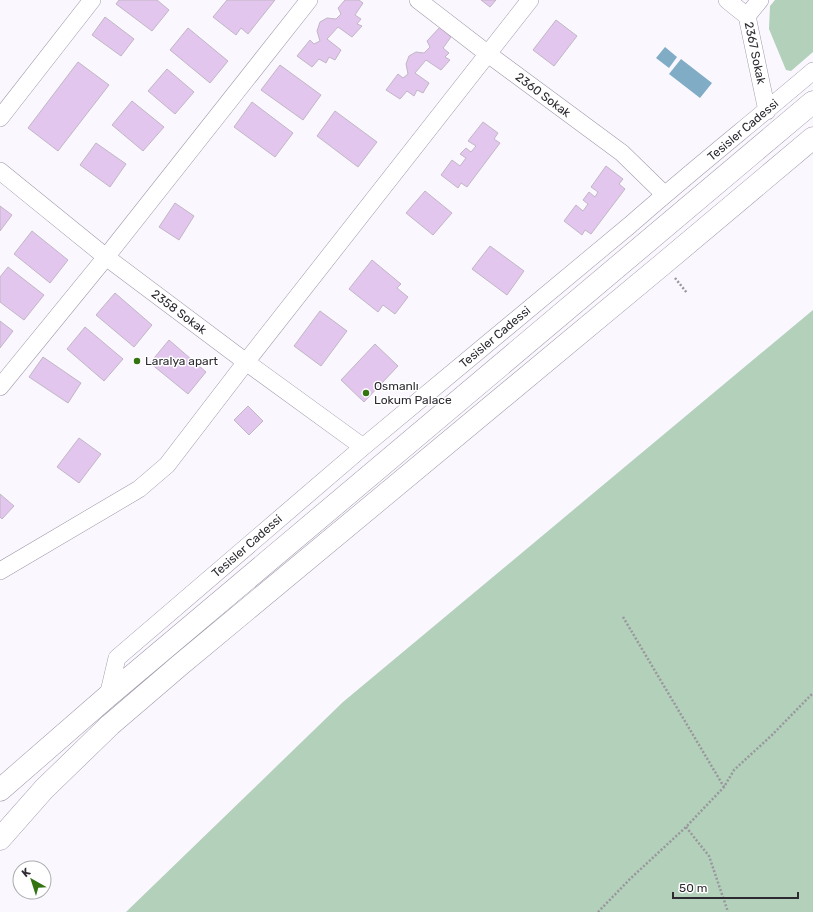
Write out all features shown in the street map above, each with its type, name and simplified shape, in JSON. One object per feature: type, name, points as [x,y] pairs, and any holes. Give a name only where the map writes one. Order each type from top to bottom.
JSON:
[{"type":"main road","points":[[0,790],[108,696],[813,102]]},
{"type":"main road","points":[[0,839],[44,789],[110,725],[180,665],[657,270],[813,138]]},
{"type":"main road","points":[[0,785],[18,774]]},
{"type":"street","points":[[0,118],[92,0]]},
{"type":"street","points":[[0,387],[106,257],[309,0]]},
{"type":"street","name":"2360 Sokak","points":[[418,0],[622,153],[664,194]]},
{"type":"street","points":[[0,570],[139,489],[167,465],[530,0]]},
{"type":"street","points":[[727,0],[747,16]]},
{"type":"street","name":"2367 Sokak","points":[[760,0],[747,16],[767,111]]},
{"type":"street","name":"Tesisler Cadessi","points":[[108,696],[117,658],[363,447],[630,225],[664,194],[767,111],[813,71]]},
{"type":"street","name":"2358 Sokak","points":[[0,171],[106,257],[246,362],[363,447]]},
{"type":"path","points":[[623,617],[724,787]]},
{"type":"path","points":[[598,912],[631,878],[686,827],[724,787],[734,770],[772,735],[813,693]]},
{"type":"path","points":[[686,827],[709,856],[728,912]]},
{"type":"green space","points":[[775,0],[813,0],[813,52],[791,71],[786,70],[769,29],[770,6]]},
{"type":"green space","points":[[813,310],[813,912],[126,912],[343,702]]},
{"type":"water","points":[[665,47],[677,57],[669,68],[656,58]]},
{"type":"water","points":[[681,59],[712,83],[700,98],[669,74]]},
{"type":"building","points":[[119,0],[157,0],[169,10],[152,31],[116,4]]},
{"type":"building","points":[[227,0],[275,0],[248,34],[241,28],[236,35],[213,17]]},
{"type":"building","points":[[345,0],[359,0],[363,3],[355,15],[361,19],[357,24],[362,26],[352,37],[338,27],[327,39],[341,50],[335,60],[329,57],[326,63],[319,59],[312,67],[297,56],[310,40],[314,44],[320,41],[317,31],[320,22],[327,18],[336,19],[341,14],[338,8]]},
{"type":"building","points":[[481,0],[496,0],[490,7]]},
{"type":"building","points":[[105,17],[134,39],[121,56],[92,35]]},
{"type":"building","points":[[556,20],[577,36],[554,66],[533,50]]},
{"type":"building","points":[[440,27],[451,37],[443,48],[449,53],[445,57],[450,60],[441,70],[426,60],[415,73],[429,83],[423,93],[417,90],[414,96],[407,91],[400,99],[386,90],[398,74],[403,78],[408,74],[406,64],[409,56],[416,52],[424,53],[430,47],[427,41]]},
{"type":"building","points":[[188,28],[228,61],[210,83],[170,50]]},
{"type":"building","points":[[78,62],[109,85],[58,151],[28,128]]},
{"type":"building","points":[[280,65],[321,95],[303,120],[261,90]]},
{"type":"building","points":[[167,69],[194,92],[175,114],[148,91]]},
{"type":"building","points":[[132,101],[164,127],[143,151],[112,125]]},
{"type":"building","points":[[252,102],[293,133],[275,157],[234,127]]},
{"type":"building","points":[[335,111],[377,142],[358,167],[317,136]]},
{"type":"building","points":[[483,122],[498,133],[494,139],[500,143],[467,187],[461,183],[458,188],[441,175],[452,160],[460,166],[466,158],[460,154],[466,148],[471,152],[476,146],[468,141]]},
{"type":"building","points":[[96,143],[126,164],[110,187],[80,165]]},
{"type":"building","points":[[606,166],[623,179],[619,184],[625,189],[591,234],[585,230],[582,235],[564,221],[576,205],[583,211],[588,204],[583,200],[589,192],[595,197],[598,192],[591,187]]},
{"type":"building","points":[[425,191],[452,213],[433,235],[406,213]]},
{"type":"building","points":[[175,203],[194,216],[179,240],[159,227]]},
{"type":"building","points":[[0,206],[12,215],[0,231]]},
{"type":"building","points":[[32,231],[68,260],[50,283],[14,254]]},
{"type":"building","points":[[490,246],[524,271],[507,295],[472,269]]},
{"type":"building","points":[[372,260],[401,284],[397,288],[408,297],[395,314],[383,305],[378,312],[349,289]]},
{"type":"building","points":[[8,267],[44,295],[24,320],[0,302],[0,277]]},
{"type":"building","points":[[115,293],[152,325],[134,347],[96,315]]},
{"type":"building","points":[[320,311],[347,331],[321,366],[294,346]]},
{"type":"building","points":[[0,321],[13,331],[0,348]]},
{"type":"building","points":[[85,327],[123,359],[104,381],[67,349]]},
{"type":"building","points":[[169,340],[206,372],[188,394],[150,363]]},
{"type":"building","points":[[375,344],[398,366],[364,402],[341,380]]},
{"type":"building","points":[[43,357],[81,383],[68,403],[29,377]]},
{"type":"building","points":[[248,406],[263,421],[249,435],[234,420]]},
{"type":"building","points":[[79,438],[101,454],[79,483],[57,467]]},
{"type":"building","points":[[0,494],[14,506],[2,519],[0,517]]},
{"type":"place","name":"Laralya apart","points":[[137,361]]},
{"type":"place","name":"Osmanlı Lokum Palace","points":[[366,393]]}]
